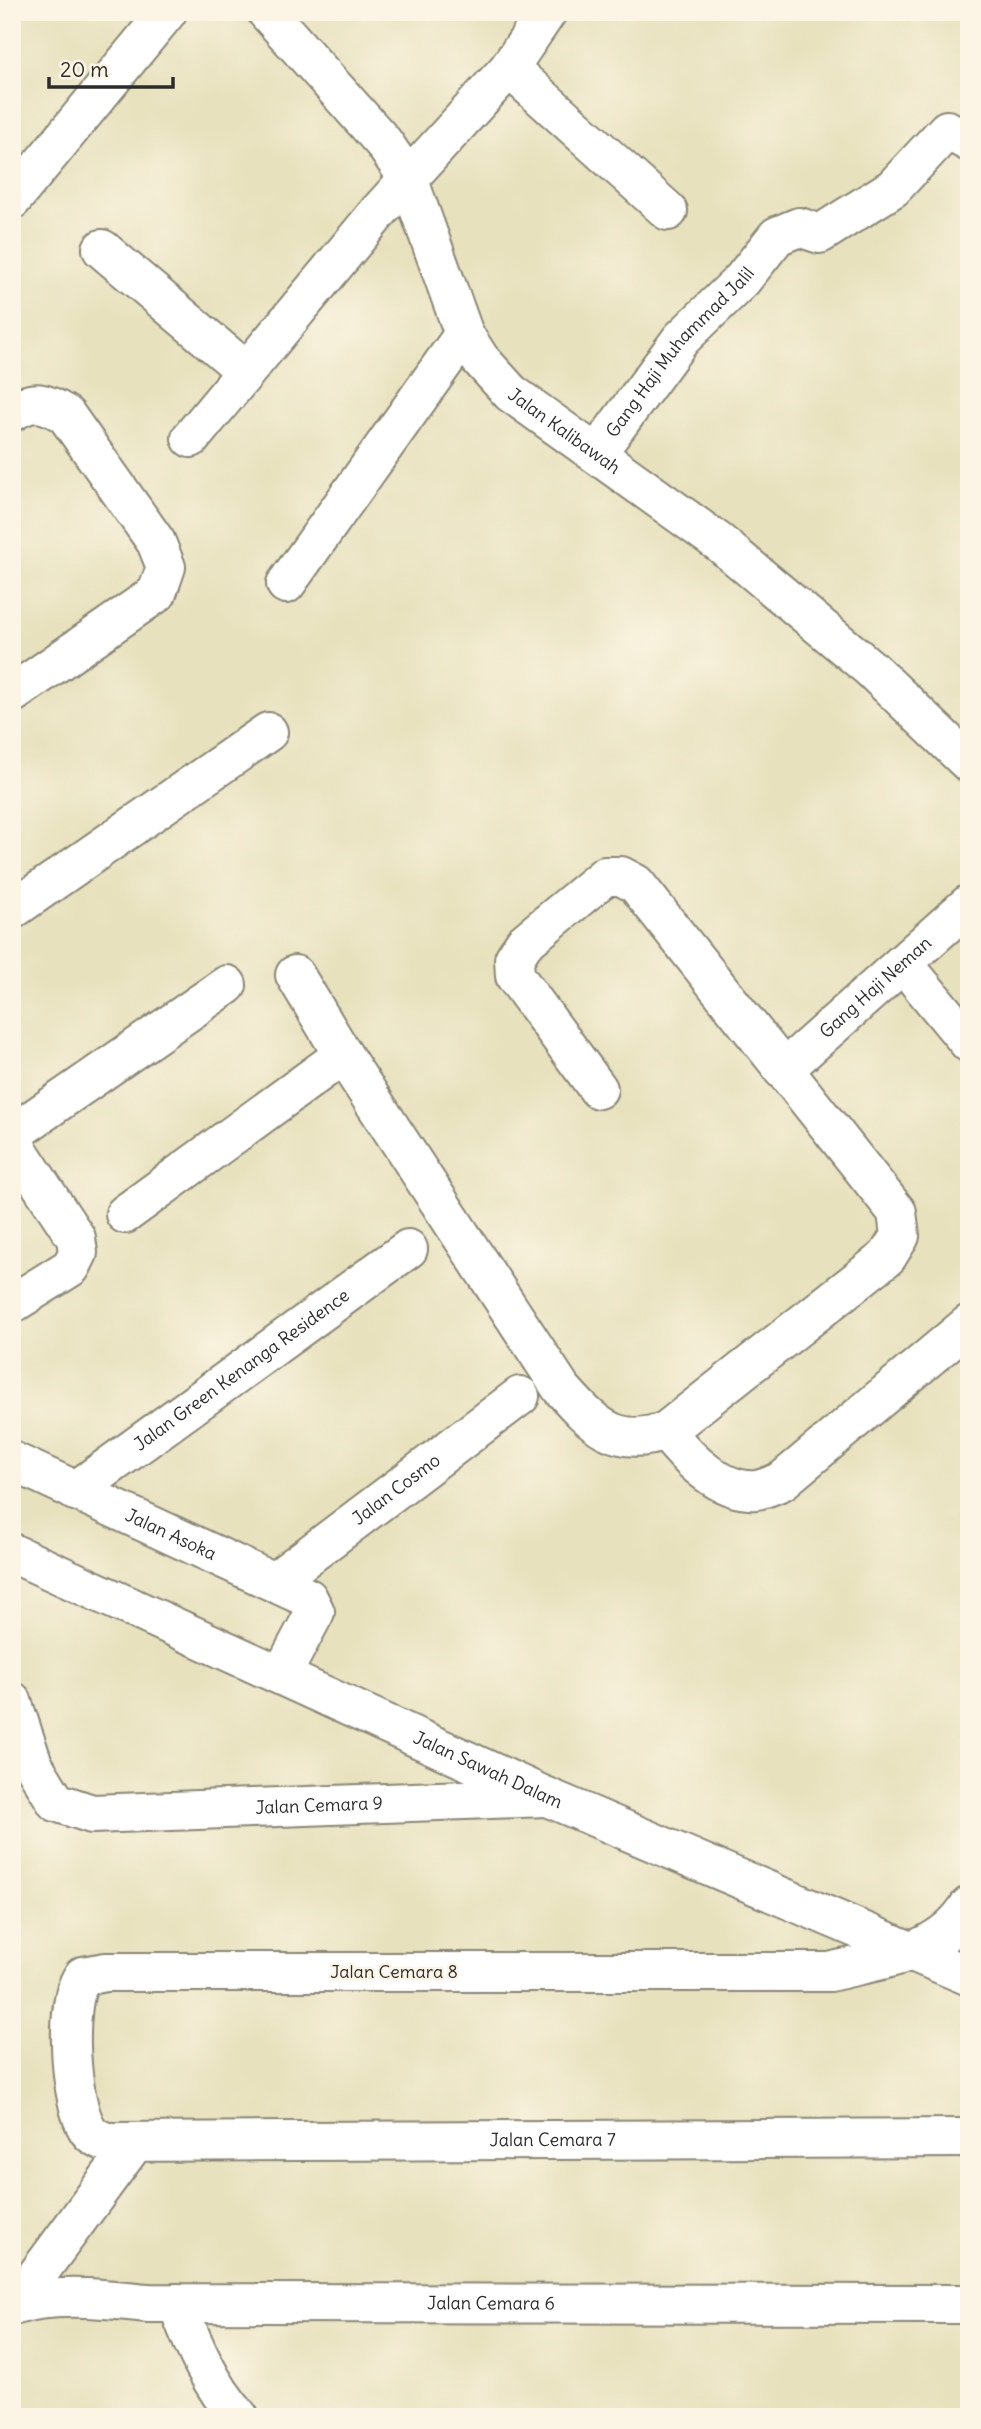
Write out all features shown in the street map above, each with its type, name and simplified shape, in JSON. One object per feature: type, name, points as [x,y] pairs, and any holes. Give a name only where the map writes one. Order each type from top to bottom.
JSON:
[{"type":"street","points":[[12,200],[167,12]]},
{"type":"street","name":"Jalan Kalibawah","points":[[267,12],[368,123],[408,178],[464,334],[480,359],[511,393],[720,543],[871,670],[968,760]]},
{"type":"street","points":[[191,439],[408,178],[509,68],[547,12]]},
{"type":"street","points":[[509,68],[668,211]]},
{"type":"street","name":"Gang Haji Muhammad Jalil","points":[[597,453],[681,339],[742,280],[777,236],[799,227],[820,234],[842,223],[893,188],[947,130],[969,142]]},
{"type":"street","points":[[102,248],[246,371]]},
{"type":"street","points":[[286,584],[464,334]]},
{"type":"street","points":[[12,412],[24,405],[46,403],[66,415],[156,541],[166,567],[157,593],[12,694]]},
{"type":"street","points":[[12,911],[268,732]]},
{"type":"street","points":[[295,975],[343,1055],[561,1388],[588,1418],[617,1434],[643,1440],[666,1431],[887,1257],[900,1236],[897,1212],[636,884],[621,876],[605,876],[524,943],[514,959],[515,976],[598,1089]]},
{"type":"street","name":"Gang Haji Neman","points":[[783,1070],[969,904]]},
{"type":"street","points":[[903,963],[969,1043]]},
{"type":"street","points":[[12,1134],[227,985]]},
{"type":"street","points":[[125,1214],[343,1055]]},
{"type":"street","points":[[12,1142],[76,1238],[78,1253],[71,1267],[12,1304]]},
{"type":"street","name":"Jalan Green Kenanga Residence","points":[[75,1491],[408,1249]]},
{"type":"street","points":[[666,1431],[682,1451],[713,1476],[734,1487],[757,1490],[782,1481],[969,1324]]},
{"type":"street","name":"Jalan Cosmo","points":[[275,1581],[520,1396]]},
{"type":"street","name":"Jalan Asoka","points":[[12,1461],[308,1598],[314,1612],[286,1667]]},
{"type":"street","name":"Jalan Sawah Dalam","points":[[12,1553],[286,1667],[547,1797],[969,1976]]},
{"type":"street","name":"Jalan Cemara 9","points":[[12,1701],[33,1764],[56,1802],[92,1814],[547,1797]]},
{"type":"street","points":[[914,1953],[963,1915]]},
{"type":"street","name":"Jalan Cemara 8","points":[[135,2142],[106,2142],[95,2137],[87,2128],[79,2102],[70,2018],[79,1982],[89,1973],[830,1972],[914,1953]]},
{"type":"street","name":"Jalan Cemara 7","points":[[135,2142],[969,2138]]},
{"type":"street","points":[[14,2306],[135,2142]]},
{"type":"street","name":"Jalan Cemara 6","points":[[14,2306],[103,2299],[177,2303],[969,2304]]},
{"type":"street","points":[[177,2303],[203,2364],[226,2403],[239,2417]]}]
